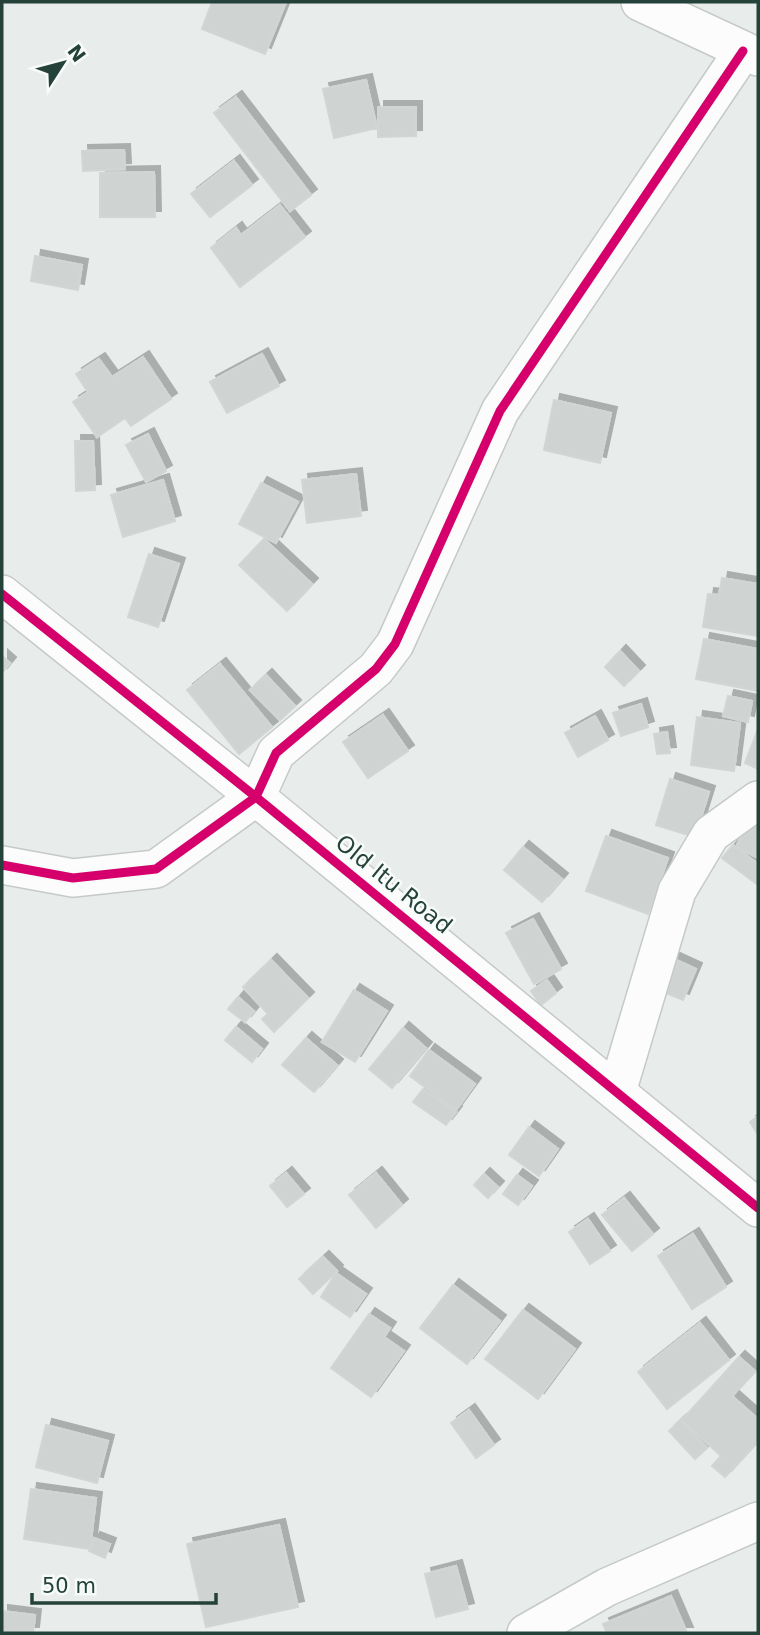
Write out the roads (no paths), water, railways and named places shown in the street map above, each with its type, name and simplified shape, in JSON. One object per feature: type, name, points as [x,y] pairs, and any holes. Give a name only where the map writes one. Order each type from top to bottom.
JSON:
[{"type":"street","points":[[2,865],[74,878],[156,869],[256,797],[276,753],[376,669],[395,644],[500,411],[751,54],[640,2]]},
{"type":"street","name":"Old Itu Road","points":[[2,594],[256,797],[758,1208]]},
{"type":"street","points":[[617,1092],[677,891],[711,834],[758,800]]},
{"type":"street","points":[[526,1633],[607,1587],[758,1521]]}]
